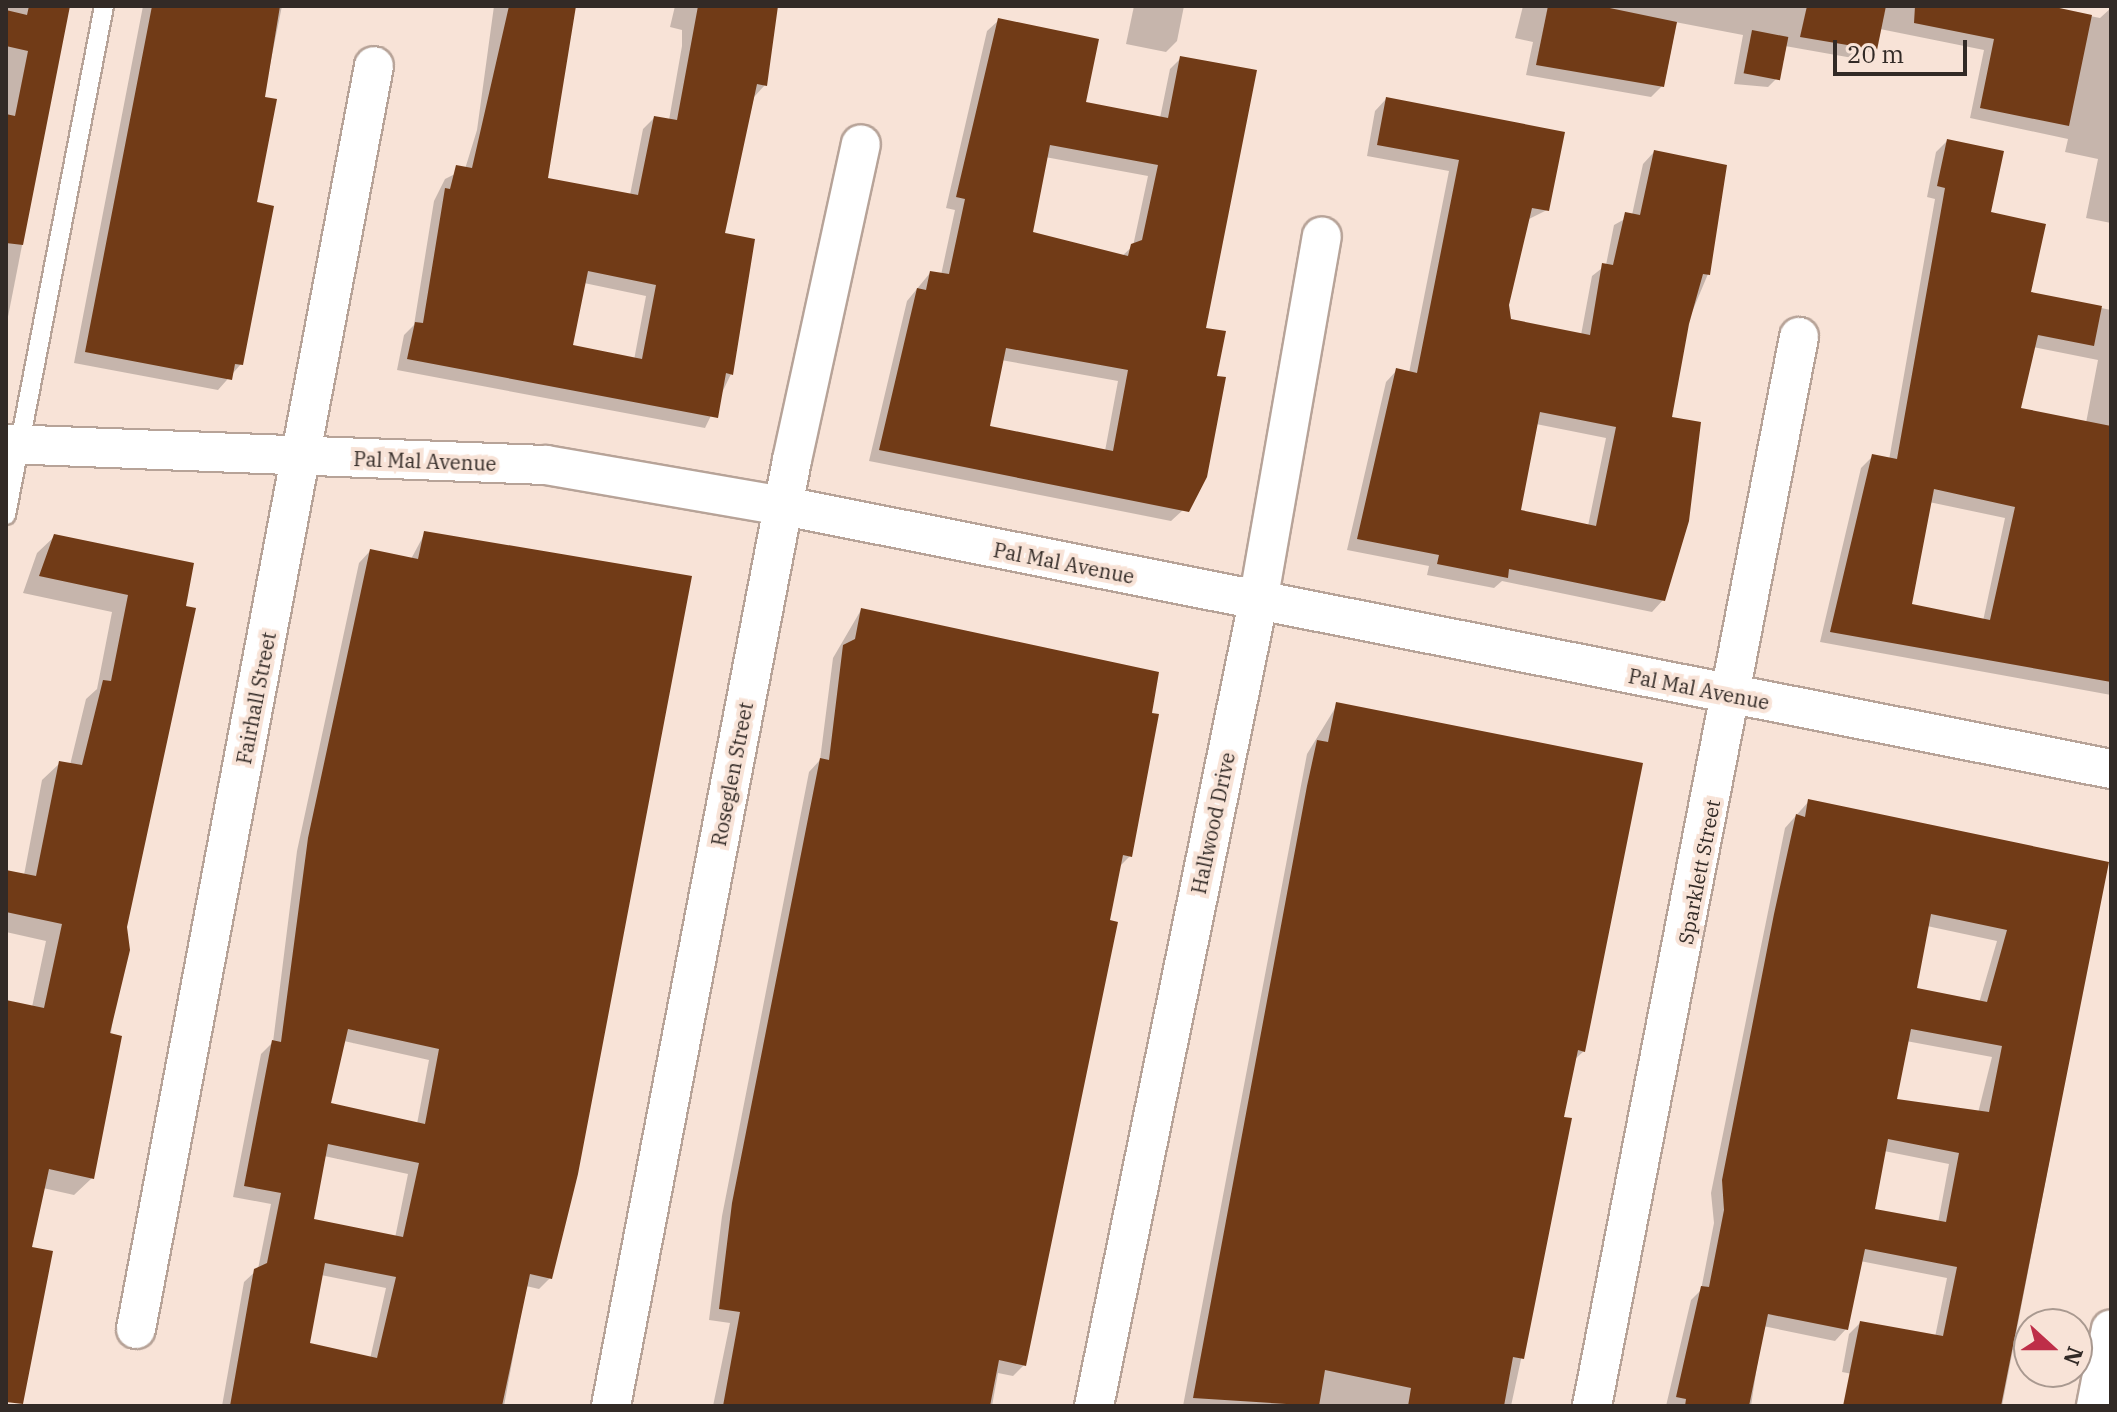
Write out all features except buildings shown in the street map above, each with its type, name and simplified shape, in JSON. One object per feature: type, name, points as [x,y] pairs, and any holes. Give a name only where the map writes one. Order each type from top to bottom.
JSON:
[{"type":"street","name":"Fairhall Street","points":[[136,1329],[303,456],[374,66]]},
{"type":"street","name":"Roseglen Street","points":[[611,1406],[784,506],[861,144]]},
{"type":"street","name":"Hallwood Drive","points":[[1094,1406],[1258,602],[1322,237]]},
{"type":"street","name":"Sparklett Street","points":[[1592,1406],[1735,696],[1799,337]]},
{"type":"street","name":"Pal Mal Avenue","points":[[13,445],[546,465],[784,506],[2111,769]]},
{"type":"street","points":[[2096,1406],[2111,1329]]},
{"type":"lane","points":[[6,515],[13,445],[104,6]]}]
